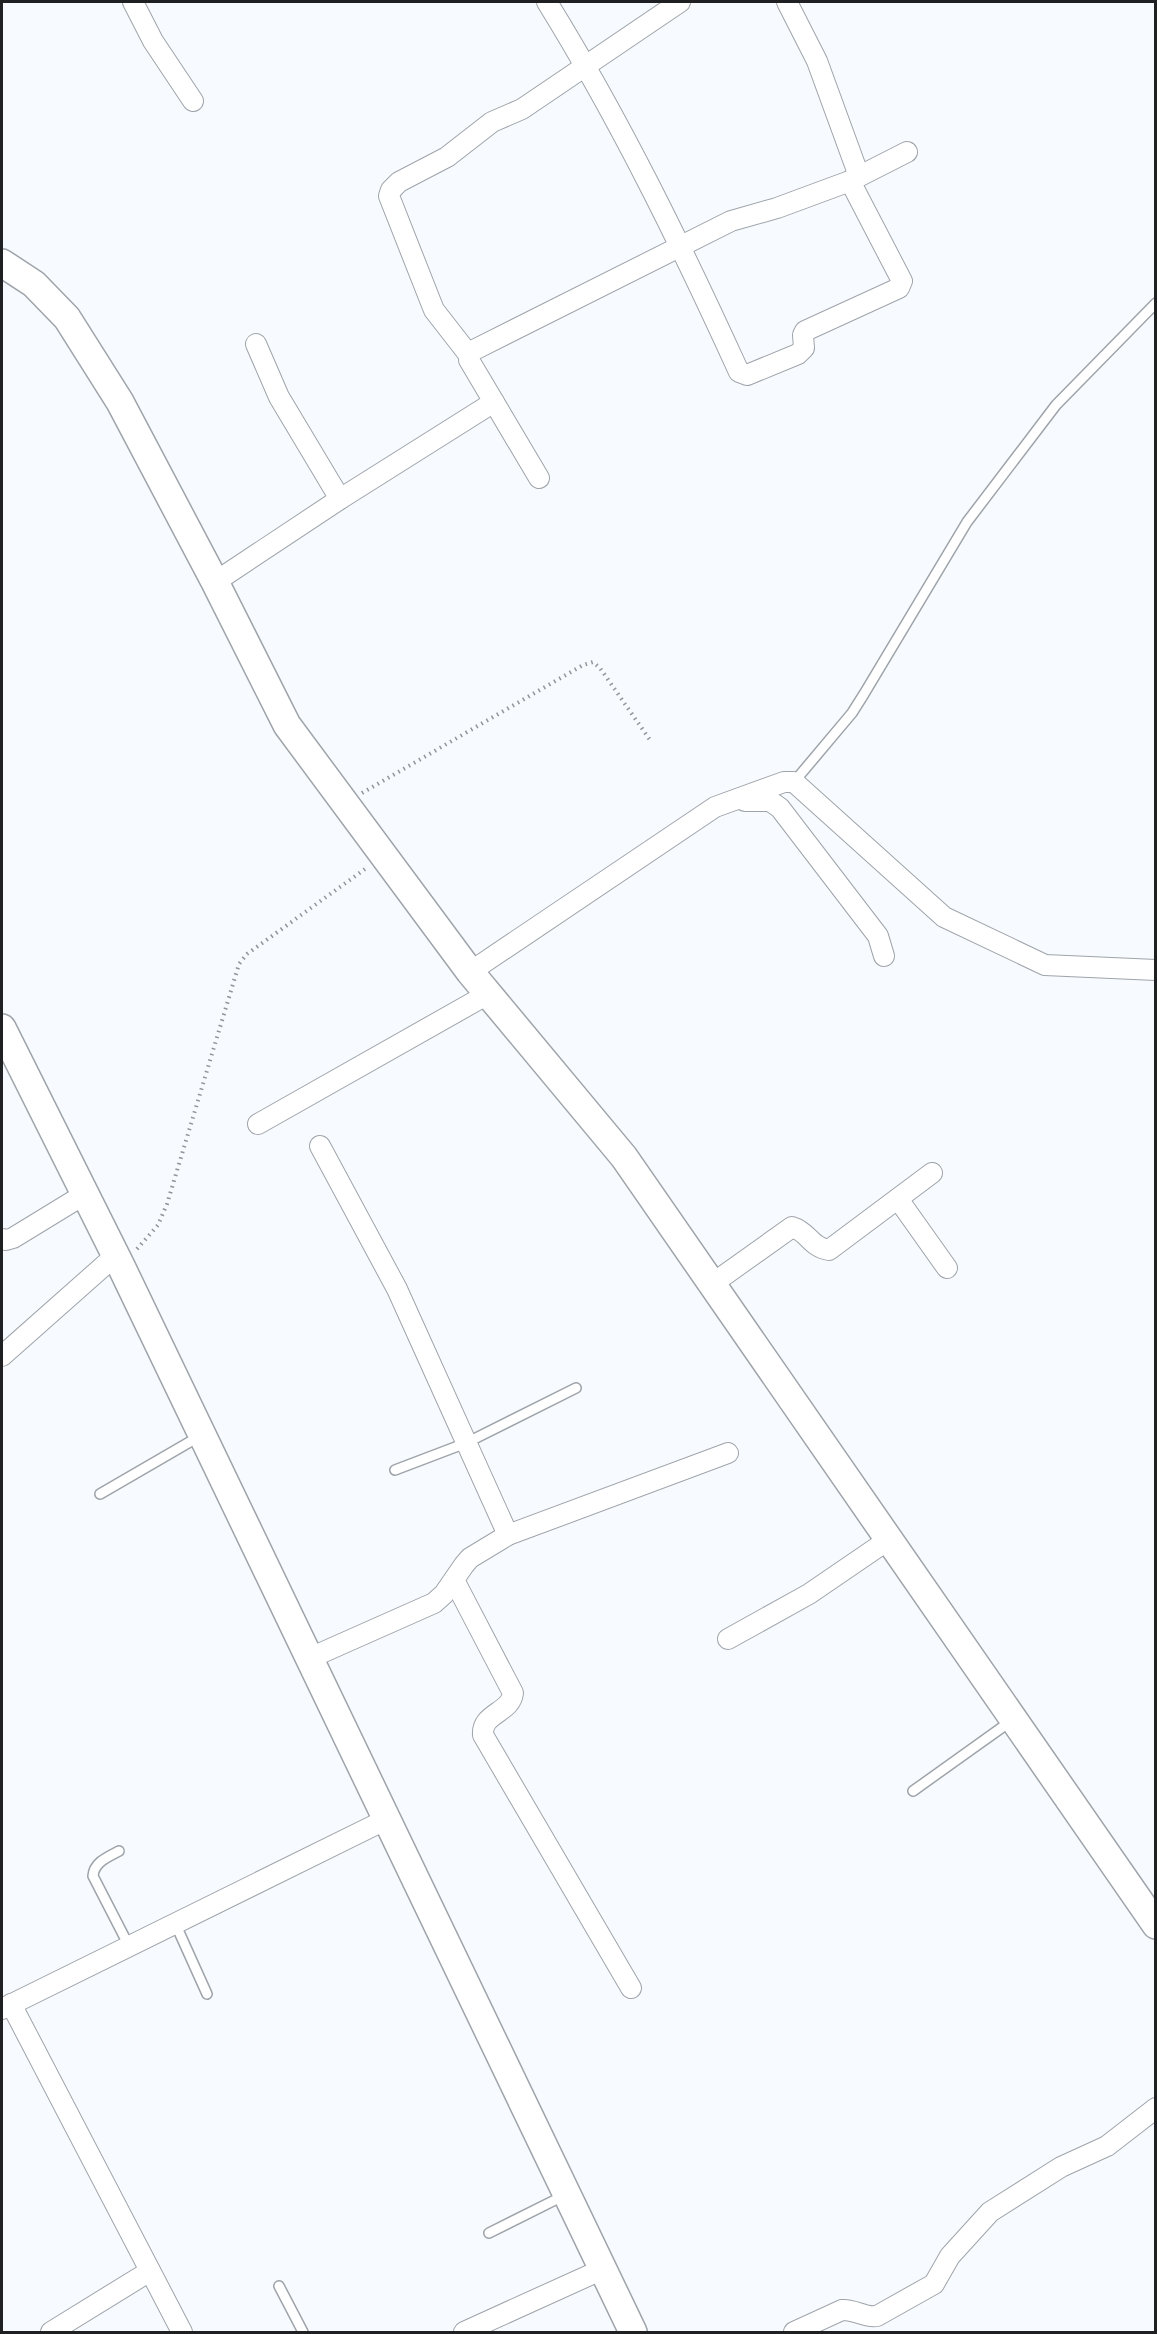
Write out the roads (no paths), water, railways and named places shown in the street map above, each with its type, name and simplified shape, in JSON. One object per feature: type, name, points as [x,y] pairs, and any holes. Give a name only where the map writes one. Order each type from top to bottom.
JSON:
[{"type":"street","points":[[133,2],[153,41],[193,101]]},
{"type":"street","points":[[548,2],[586,65],[682,247],[739,372],[747,375],[802,351],[804,348],[803,335],[810,329],[899,288],[902,281],[854,178],[817,61],[787,2]]},
{"type":"street","points":[[539,477],[469,360],[469,355],[434,310],[389,196],[391,190],[399,182],[447,158],[492,122],[522,109],[680,2]]},
{"type":"street","points":[[469,355],[472,351],[731,221],[777,208],[854,178],[907,152]]},
{"type":"street","points":[[2,262],[34,284],[67,318],[120,402],[287,724],[470,972],[624,1157],[1155,1925]]},
{"type":"street","points":[[256,344],[279,397],[340,499]]},
{"type":"street","points":[[215,582],[340,499],[494,402]]},
{"type":"street","points":[[470,972],[716,807],[784,782],[794,782],[944,917],[1046,965],[1155,970]]},
{"type":"street","points":[[734,800],[770,801],[780,808],[878,936],[884,956]]},
{"type":"street","points":[[258,1124],[488,994]]},
{"type":"street","points":[[2,1028],[119,1261],[633,2332]]},
{"type":"street","points":[[320,1146],[396,1289],[508,1535]]},
{"type":"street","points":[[711,1284],[792,1227],[800,1229],[819,1248],[829,1250],[932,1173]]},
{"type":"street","points":[[2,1239],[13,1238],[85,1194]]},
{"type":"street","points":[[898,1199],[947,1268]]},
{"type":"street","points":[[2,1356],[119,1261]]},
{"type":"street","points":[[310,1659],[435,1603],[471,1558],[508,1535],[728,1453]]},
{"type":"street","points":[[728,1639],[809,1594],[888,1540]]},
{"type":"street","points":[[454,1580],[513,1693],[512,1700],[507,1706],[485,1721],[482,1727],[483,1734],[631,1988]]},
{"type":"street","points":[[182,2332],[6,2006],[387,1819]]},
{"type":"street","points":[[794,2332],[842,2310],[850,2309],[869,2317],[877,2316],[934,2284],[950,2256],[983,2217],[1062,2166],[1107,2146],[1155,2108]]},
{"type":"street","points":[[464,2332],[603,2269]]},
{"type":"street","points":[[51,2332],[150,2271]]},
{"type":"lane","points":[[794,782],[852,713],[967,522],[1056,405],[1155,303]]},
{"type":"lane","points":[[395,1470],[466,1443],[576,1388]]},
{"type":"lane","points":[[100,1494],[202,1435]]},
{"type":"lane","points":[[913,1791],[1013,1720]]},
{"type":"lane","points":[[119,1851],[97,1864],[93,1876],[129,1946]]},
{"type":"lane","points":[[175,1923],[207,1994]]},
{"type":"lane","points":[[489,2233],[567,2194]]},
{"type":"lane","points":[[279,2286],[303,2332]]}]
